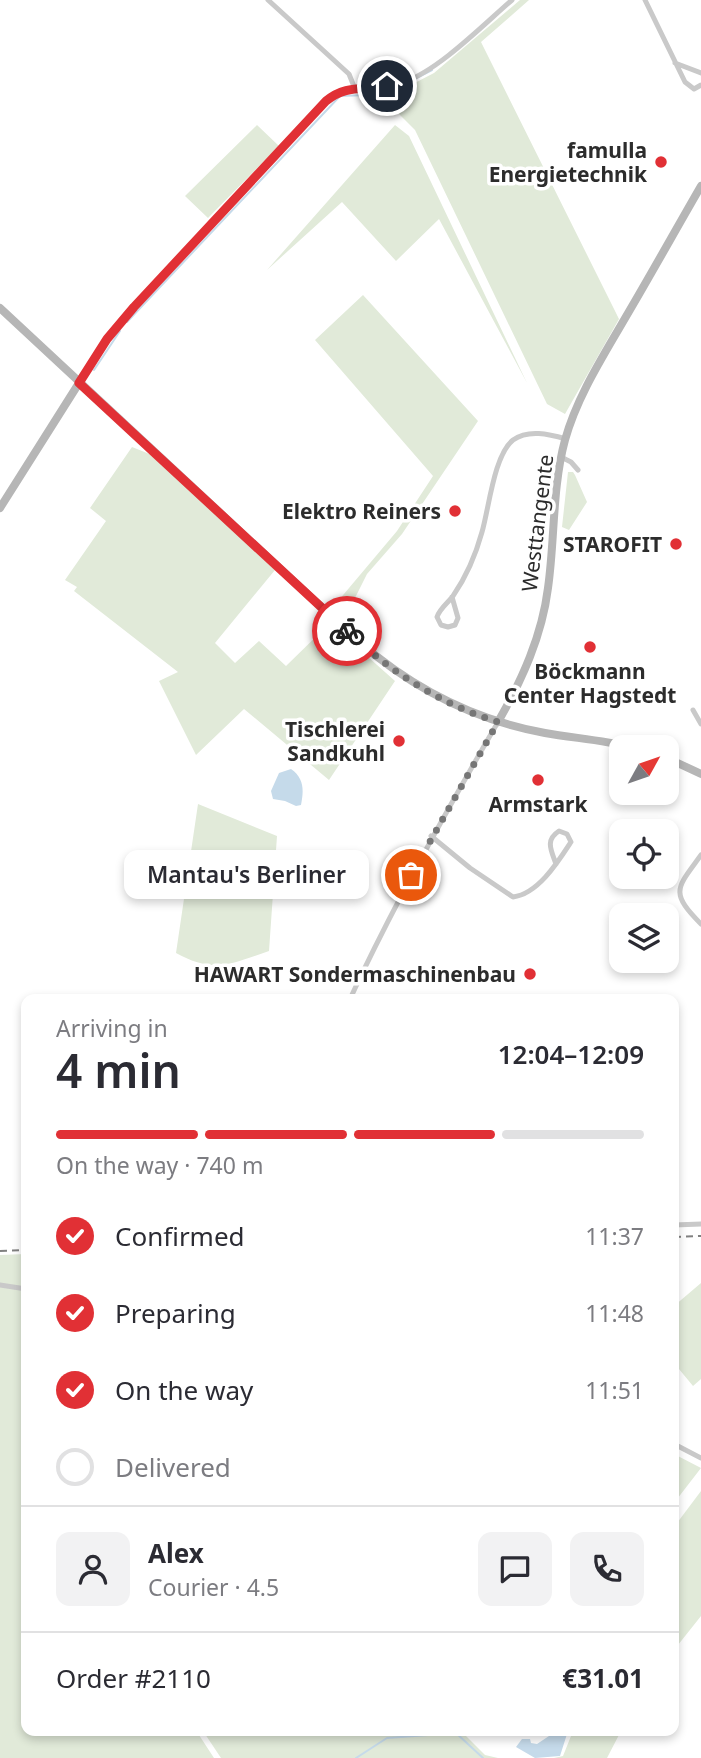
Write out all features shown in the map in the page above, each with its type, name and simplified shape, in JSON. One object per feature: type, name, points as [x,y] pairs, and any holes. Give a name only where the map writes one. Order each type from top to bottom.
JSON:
[{"type":"street","points":[[268,0],[349,74],[355,89]]},
{"type":"street","points":[[0,508],[107,339],[326,101],[336,93],[355,89],[369,90],[405,82],[434,66],[512,0]]},
{"type":"street","points":[[646,0],[688,86],[694,89],[701,85]]},
{"type":"street","points":[[675,63],[701,73]]},
{"type":"street","name":"Westtangente","points":[[498,722],[526,668],[538,634],[548,590],[561,457],[566,439],[594,372],[701,186]]},
{"type":"street","points":[[0,308],[376,657],[397,673],[446,702],[498,722],[609,743]]},
{"type":"street","points":[[452,597],[458,618],[455,625],[440,625],[437,617],[439,611],[452,597],[470,566],[482,533],[502,453],[513,440],[525,434],[541,433],[566,439]]},
{"type":"street","points":[[561,457],[571,462],[578,470]]},
{"type":"street","points":[[693,710],[701,724]]},
{"type":"street","points":[[352,994],[431,836],[498,722]]},
{"type":"street","points":[[679,764],[701,774]]},
{"type":"street","points":[[431,836],[470,868],[513,897],[522,896],[529,891],[556,864],[571,842],[568,834],[559,831],[552,836],[549,844],[556,864]]},
{"type":"street","points":[[701,855],[681,882],[680,895],[683,906],[701,924]]},
{"type":"street","points":[[679,1225],[701,1224]]},
{"type":"street","points":[[0,1285],[21,1288]]},
{"type":"street","points":[[679,1447],[701,1458]]},
{"type":"green space","points":[[520,0],[529,0],[481,42],[619,319],[565,414],[547,404],[415,130],[378,93],[405,88],[434,73]]},
{"type":"green space","points":[[257,125],[279,146],[208,218],[185,196]]},
{"type":"green space","points":[[395,125],[409,136],[527,383],[439,219],[396,261],[342,202],[267,270]]},
{"type":"green space","points":[[363,295],[478,421],[402,534],[367,574],[345,618],[333,607],[397,531],[433,476],[315,340]]},
{"type":"green space","points":[[132,447],[152,455],[275,570],[215,643],[235,663],[259,641],[286,666],[330,623],[395,681],[329,780],[244,709],[196,755],[159,681],[178,672],[74,591],[77,587],[65,580],[106,521],[90,508]]},
{"type":"green space","points":[[568,472],[575,475],[587,502],[569,530],[562,527]]},
{"type":"green space","points":[[198,804],[277,836],[269,951],[222,965],[201,963],[176,953]]},
{"type":"green space","points":[[21,1254],[21,1736],[200,1736],[214,1758],[0,1758],[0,1255]]},
{"type":"green space","points":[[701,1283],[701,1379],[693,1386],[679,1369],[679,1302]]},
{"type":"green space","points":[[679,1457],[701,1468],[679,1497]]},
{"type":"green space","points":[[701,1491],[701,1616],[679,1644],[679,1520]]},
{"type":"green space","points":[[206,1736],[466,1736],[485,1755],[498,1758],[221,1758]]},
{"type":"green space","points":[[571,1736],[618,1736],[607,1758],[554,1758],[563,1756]]},
{"type":"water","points":[[291,769],[302,785],[301,805],[273,799],[271,791],[279,773]]},
{"type":"water","points":[[549,1736],[566,1736],[560,1756],[535,1758],[516,1747],[522,1739],[530,1739],[531,1743],[537,1744]]},
{"type":"waterway","points":[[403,85],[432,70]]},
{"type":"waterway","points":[[127,322],[340,96],[366,95]]},
{"type":"waterway","points":[[94,370],[120,331]]},
{"type":"waterway","points":[[356,1758],[387,1738],[415,1736]]},
{"type":"waterway","points":[[459,1736],[483,1758]]},
{"type":"railway","points":[[679,1237],[701,1236]]},
{"type":"railway","points":[[0,1251],[21,1250]]},
{"type":"way so far","points":[[347,631],[397,673],[446,702],[498,722],[411,875]]},
{"type":"place","name":"famulla Energietechnik","points":[[661,162]]},
{"type":"place","name":"Elektro Reiners","points":[[455,511]]},
{"type":"place","name":"STAROFIT","points":[[676,544]]},
{"type":"place","name":"Böckmann Center Hagstedt","points":[[590,647]]},
{"type":"place","name":"Tischlerei Sandkuhl","points":[[399,741]]},
{"type":"place","name":"Armstark","points":[[538,780]]},
{"type":"place","name":"Mantau's Berliner","points":[[411,875]]},
{"type":"place","name":"HAWART Sondermaschinenbau","points":[[530,974]]},
{"type":"route","points":[[347,631],[79,383],[107,339],[134,307],[326,101],[347,89],[369,90],[387,86]]}]
